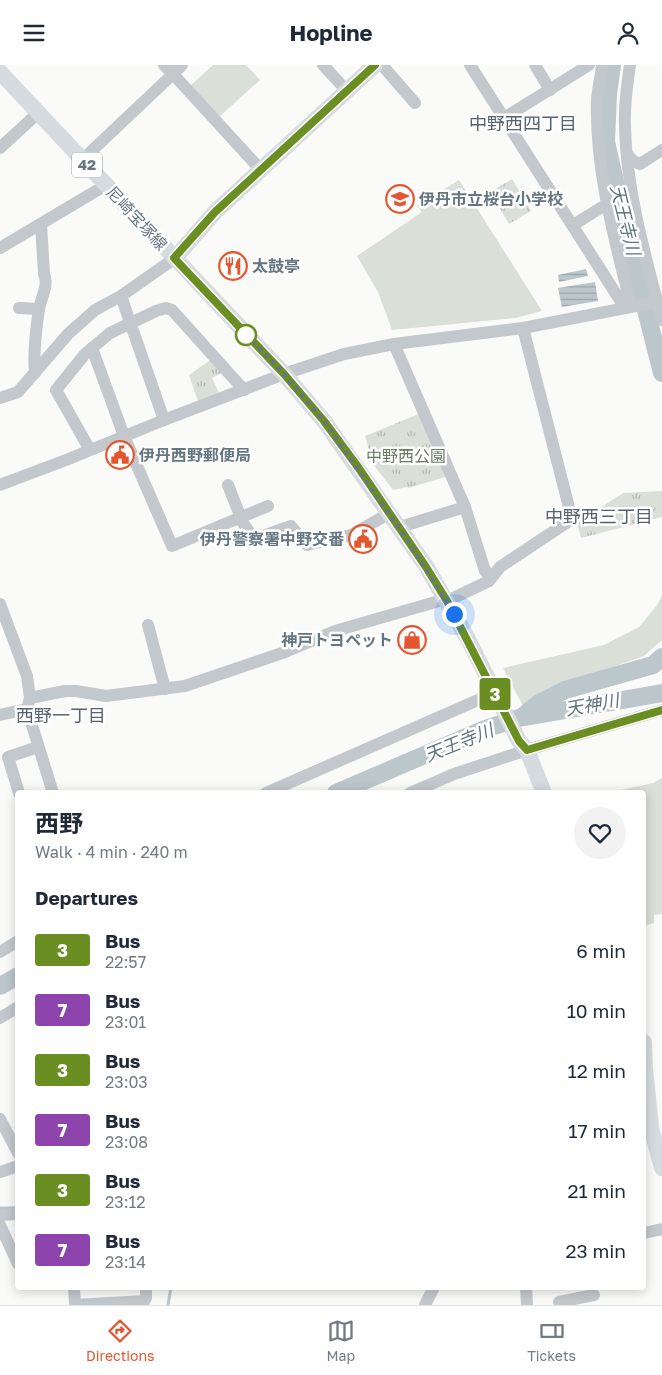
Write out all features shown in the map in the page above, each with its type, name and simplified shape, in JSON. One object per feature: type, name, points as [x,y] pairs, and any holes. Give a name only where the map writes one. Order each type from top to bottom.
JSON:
[{"type":"main road","points":[[174,258],[215,212],[375,65]]},
{"type":"main road","name":"尼崎宝塚線","points":[[0,72],[284,374],[324,421],[400,527],[446,600],[495,696],[523,745],[543,790]]},
{"type":"main road","points":[[646,1078],[651,1126]]},
{"type":"main road","points":[[646,1110],[662,1167]]},
{"type":"street","points":[[323,65],[347,91]]},
{"type":"street","points":[[382,65],[414,103]]},
{"type":"street","points":[[470,65],[573,225],[630,307]]},
{"type":"street","points":[[535,65],[550,89]]},
{"type":"street","points":[[504,118],[589,65]]},
{"type":"street","points":[[602,65],[597,97],[597,119],[603,184],[630,307]]},
{"type":"street","points":[[630,65],[625,125],[627,154],[640,236],[662,320]]},
{"type":"street","points":[[82,160],[173,68],[261,170]]},
{"type":"street","points":[[0,148],[38,113]]},
{"type":"street","points":[[627,154],[632,161],[640,164],[662,150]]},
{"type":"street","points":[[0,248],[106,185]]},
{"type":"street","points":[[573,225],[607,204]]},
{"type":"street","points":[[35,373],[34,363],[39,309],[47,280],[44,274],[41,224]]},
{"type":"street","points":[[0,398],[18,392],[68,334],[96,310],[121,296],[174,258]]},
{"type":"street","points":[[121,296],[164,420]]},
{"type":"street","points":[[0,485],[284,374],[344,354],[394,343],[523,328],[658,302]]},
{"type":"street","points":[[19,308],[39,309]]},
{"type":"street","points":[[90,450],[56,390],[92,348],[110,333],[130,322],[166,308],[172,310],[244,390]]},
{"type":"street","points":[[0,715],[65,691],[106,696],[185,686],[285,652],[335,631],[446,600],[490,581],[500,567],[572,519],[523,328]]},
{"type":"street","points":[[394,343],[465,507],[485,571],[492,576]]},
{"type":"street","points":[[92,348],[124,436],[172,546],[268,506]]},
{"type":"street","points":[[228,485],[241,518],[254,539],[291,526],[307,545],[351,535],[390,513]]},
{"type":"street","points":[[400,527],[465,507]]},
{"type":"street","points":[[0,604],[28,677],[28,704],[38,747],[52,790]]},
{"type":"street","points":[[151,631],[165,689]]},
{"type":"street","points":[[273,790],[495,696]]},
{"type":"street","points":[[417,790],[523,745],[662,710]]},
{"type":"street","points":[[19,790],[8,757],[38,747]]},
{"type":"street","points":[[0,952],[15,943]]},
{"type":"street","points":[[0,1018],[15,1009]]},
{"type":"street","points":[[0,1119],[15,1147]]},
{"type":"street","points":[[0,1172],[15,1166]]},
{"type":"street","points":[[0,1215],[15,1214]]},
{"type":"street","points":[[0,1225],[15,1258]]},
{"type":"street","points":[[646,1233],[662,1229]]},
{"type":"street","points":[[74,1290],[75,1305],[143,1303],[145,1290]]},
{"type":"street","points":[[425,1305],[432,1290]]},
{"type":"street","points":[[526,1290],[527,1305]]},
{"type":"street","points":[[559,1302],[594,1295]]},
{"type":"green space","points":[[213,65],[246,65],[260,80],[218,118],[190,86]]},
{"type":"green space","points":[[512,179],[531,211],[509,224],[490,192]]},
{"type":"green space","points":[[459,180],[542,311],[516,318],[392,330],[378,292],[357,256],[422,212],[417,206]]},
{"type":"green space","points":[[213,358],[224,372],[212,378],[220,395],[199,404],[189,375]]},
{"type":"green space","name":"中野西公園","points":[[421,413],[449,476],[408,488],[393,490],[373,464],[365,436]]},
{"type":"green space","points":[[662,491],[662,517],[581,538],[577,523],[623,493]]},
{"type":"green space","points":[[662,595],[662,640],[644,656],[571,682],[523,706],[503,668],[604,645],[639,627],[658,604]]},
{"type":"green space","points":[[662,778],[662,914],[654,915],[654,923],[646,925],[646,790],[621,790],[653,783]]},
{"type":"shaded area","points":[[586,269],[588,276],[559,282],[558,275]]},
{"type":"shaded area","points":[[595,282],[598,301],[562,307],[558,288]]},
{"type":"waterway","name":"天王寺川","points":[[612,65],[608,94],[606,142],[662,373]]},
{"type":"waterway","name":"天王寺川","points":[[343,790],[485,729],[522,717],[538,704],[565,690],[653,665],[662,657]]},
{"type":"waterway","name":"天神川","points":[[525,717],[662,693]]},
{"type":"waterway","name":"天王寺川","points":[[0,986],[15,978]]},
{"type":"waterway","points":[[0,1208],[15,1208]]},
{"type":"waterway","points":[[168,1305],[170,1290]]},
{"type":"bus line","name":"3","points":[[375,65],[215,212],[174,258],[284,374],[324,421],[358,467],[447,601],[519,741],[527,750],[662,710]]},
{"type":"place","name":"伊丹市立桜台小学校","points":[[400,199]]},
{"type":"place","name":"太鼓亭","points":[[233,266]]},
{"type":"place","name":"伊丹西野郵便局","points":[[120,455]]},
{"type":"place","name":"伊丹警察署中野交番","points":[[363,539]]},
{"type":"place","name":"神戸トヨペット","points":[[412,640]]},
{"type":"district","name":"中野西四丁目","points":[[523,124]]},
{"type":"district","name":"中野西三丁目","points":[[599,517]]},
{"type":"district","name":"西野一丁目","points":[[61,716]]},
{"type":"route","points":[[246,335],[244,332],[284,374],[324,421],[358,467],[426,567],[454,614]]}]
